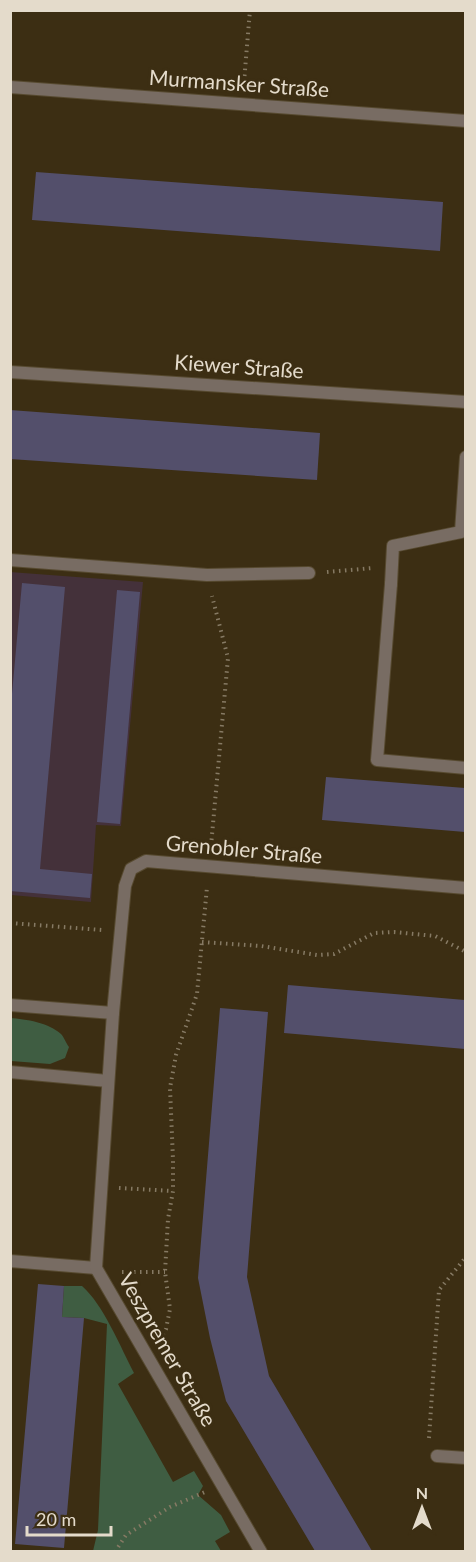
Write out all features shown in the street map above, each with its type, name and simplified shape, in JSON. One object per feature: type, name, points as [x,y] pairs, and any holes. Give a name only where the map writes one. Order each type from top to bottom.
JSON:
[{"type":"street","name":"Murmansker Straße","points":[[10,87],[465,121]]},
{"type":"street","name":"Kiewer Straße","points":[[10,372],[465,402]]},
{"type":"street","points":[[465,457],[461,532],[393,546],[377,760],[465,768]]},
{"type":"street","points":[[10,560],[207,575],[309,573]]},
{"type":"street","name":"Grenobler Straße","points":[[113,1013],[125,886],[131,869],[146,861],[465,888]]},
{"type":"street","points":[[10,1005],[113,1013]]},
{"type":"street","name":"Veszpremer Straße","points":[[113,1013],[96,1268],[261,1551]]},
{"type":"street","points":[[10,1072],[108,1081]]},
{"type":"street","points":[[10,1261],[96,1268]]},
{"type":"street","points":[[437,1456],[465,1458]]},
{"type":"path","points":[[244,82],[250,10]]},
{"type":"path","points":[[309,573],[392,566]]},
{"type":"path","points":[[158,1343],[166,1329],[170,1309],[165,1272],[172,1191],[171,1088],[176,1055],[197,994],[228,658],[207,575]]},
{"type":"path","points":[[10,923],[120,931]]},
{"type":"path","points":[[202,942],[261,946],[316,955],[334,954],[374,933],[394,932],[435,936],[465,952]]},
{"type":"path","points":[[101,1187],[172,1191]]},
{"type":"path","points":[[429,1438],[439,1290],[465,1257]]},
{"type":"path","points":[[122,1272],[165,1272]]},
{"type":"path","points":[[115,1551],[126,1535],[161,1513],[222,1485]]},
{"type":"shaded area","points":[[10,572],[143,582],[121,826],[96,825],[91,902],[11,895]]},
{"type":"green space","points":[[10,1018],[37,1022],[56,1030],[69,1047],[65,1058],[50,1064],[11,1061]]},
{"type":"green space","points":[[64,1286],[82,1286],[104,1315],[134,1373],[118,1384],[173,1482],[194,1471],[203,1486],[198,1495],[221,1515],[230,1532],[215,1541],[221,1551],[93,1551],[98,1530],[107,1324],[84,1318],[62,1317]]},
{"type":"building","points":[[36,172],[443,202],[440,251],[32,220]]},
{"type":"building","points":[[10,410],[320,433],[317,480],[10,459]]},
{"type":"building","points":[[22,583],[65,587],[40,869],[92,874],[90,898],[10,891],[10,716]]},
{"type":"building","points":[[117,590],[140,592],[120,824],[97,822]]},
{"type":"building","points":[[326,777],[465,788],[465,832],[322,820]]},
{"type":"building","points":[[288,985],[465,1000],[465,1049],[284,1033]]},
{"type":"building","points":[[220,1008],[268,1012],[247,1277],[269,1376],[372,1551],[315,1551],[226,1401],[198,1278]]},
{"type":"building","points":[[38,1284],[64,1286],[62,1317],[84,1318],[64,1548],[15,1544]]}]
